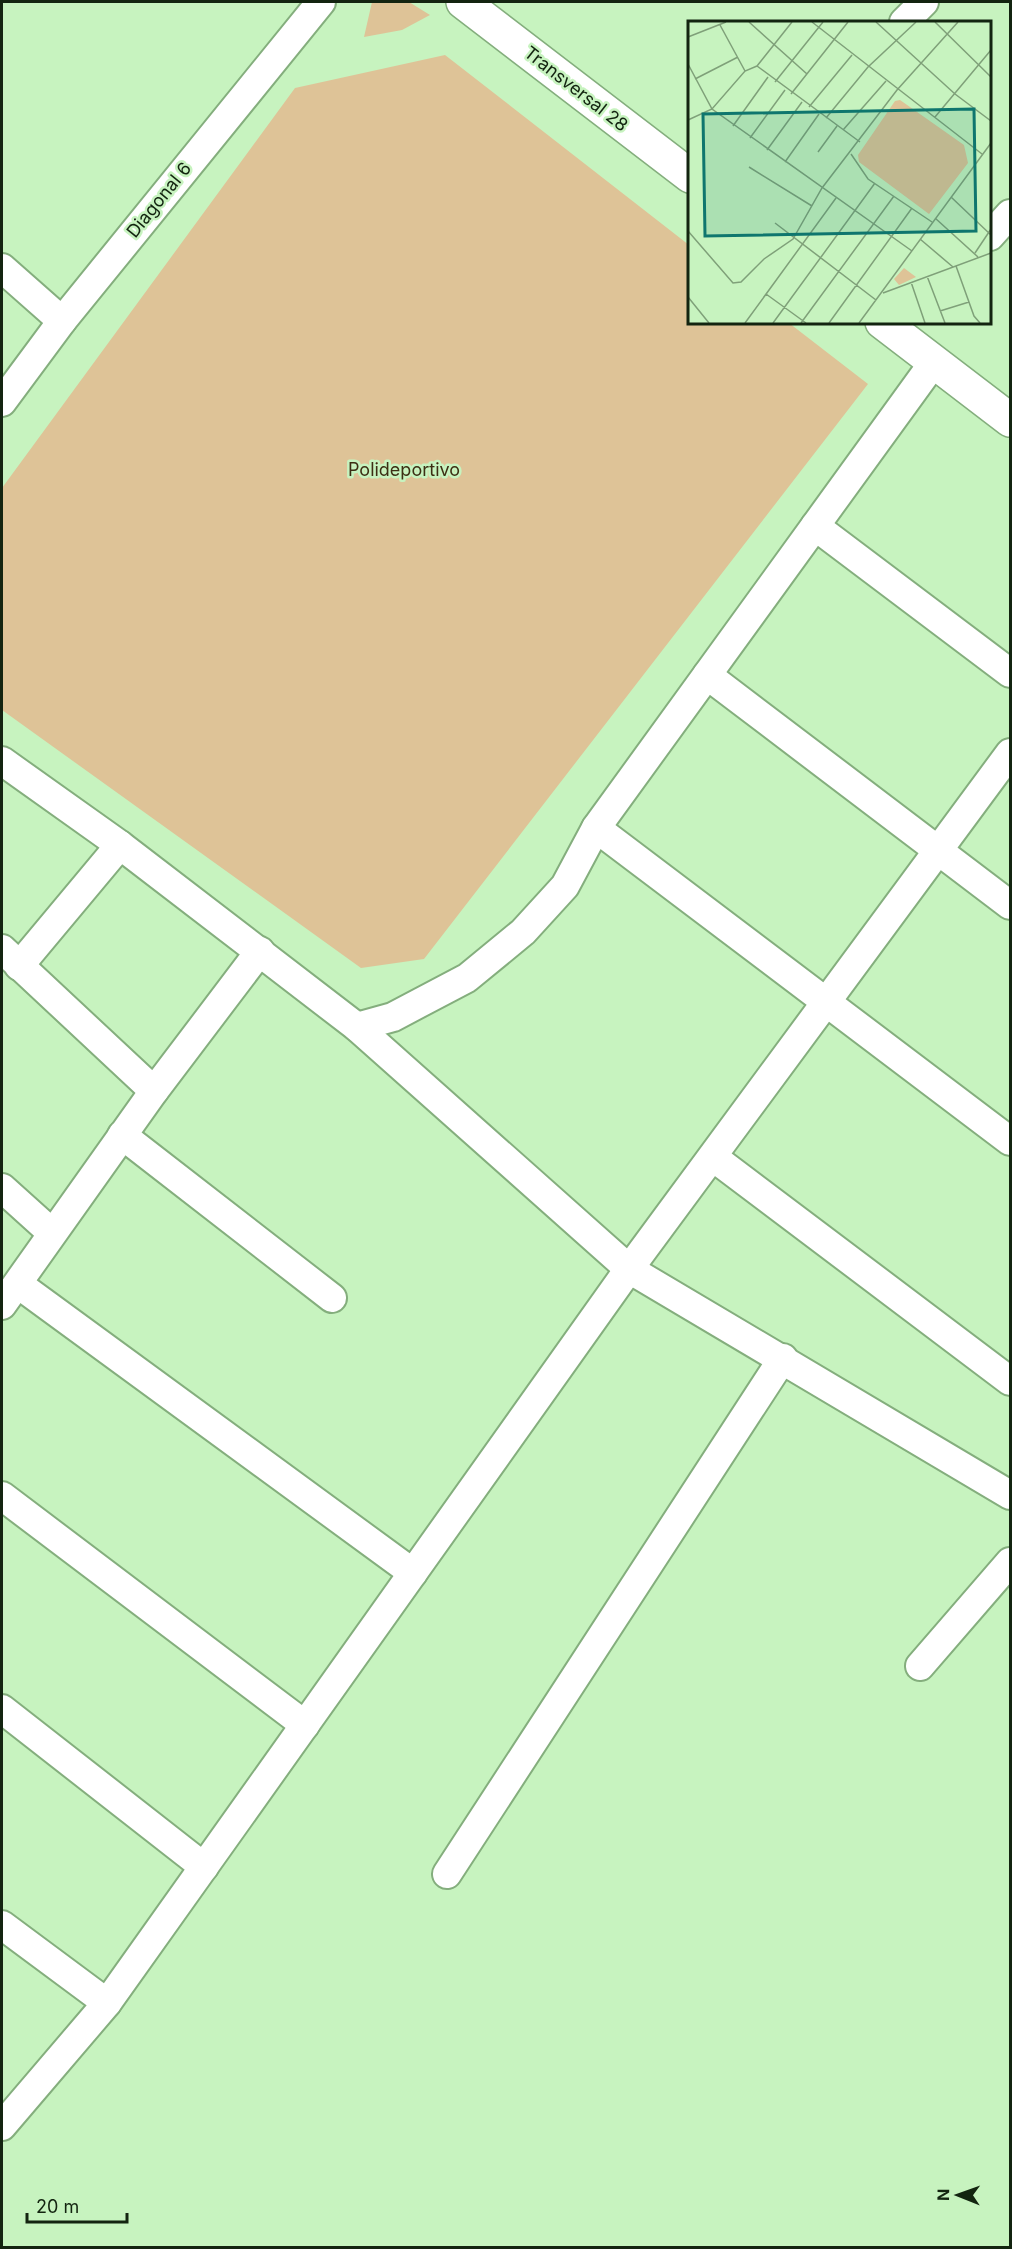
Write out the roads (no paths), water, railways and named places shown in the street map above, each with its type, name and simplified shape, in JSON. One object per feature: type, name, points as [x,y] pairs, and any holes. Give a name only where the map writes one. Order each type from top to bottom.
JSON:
[{"type":"main road","name":"Transversal 28","points":[[463,2],[688,174]]},
{"type":"main road","points":[[897,327],[934,362],[1011,420]]},
{"type":"street","name":"Diagonal 6","points":[[2,402],[62,321],[321,2]]},
{"type":"street","points":[[905,21],[924,2]]},
{"type":"street","points":[[991,235],[1011,214]]},
{"type":"street","points":[[2,268],[62,321]]},
{"type":"street","points":[[357,1027],[393,1017],[467,978],[523,932],[565,886],[596,828],[934,362]]},
{"type":"street","points":[[815,526],[1011,673]]},
{"type":"street","points":[[707,675],[1011,905]]},
{"type":"street","points":[[2,2126],[106,2003],[629,1269],[1011,753]]},
{"type":"street","points":[[2,761],[120,845],[357,1027],[629,1269],[783,1358],[1011,1495]]},
{"type":"street","points":[[596,828],[1011,1141]]},
{"type":"street","points":[[120,845],[10,958],[154,1090]]},
{"type":"street","points":[[260,951],[154,1090],[10,1294],[413,1573]]},
{"type":"street","points":[[122,1135],[332,1298]]},
{"type":"street","points":[[713,1157],[1011,1381]]},
{"type":"street","points":[[2,1188],[52,1233]]},
{"type":"street","points":[[447,1874],[783,1358]]},
{"type":"street","points":[[2,1496],[305,1725]]},
{"type":"street","points":[[920,1666],[1011,1562]]},
{"type":"street","points":[[2,1709],[204,1867]]},
{"type":"street","points":[[2,1925],[106,2003]]},
{"type":"park label","name":"Polideportivo","points":[[404,470]]}]
